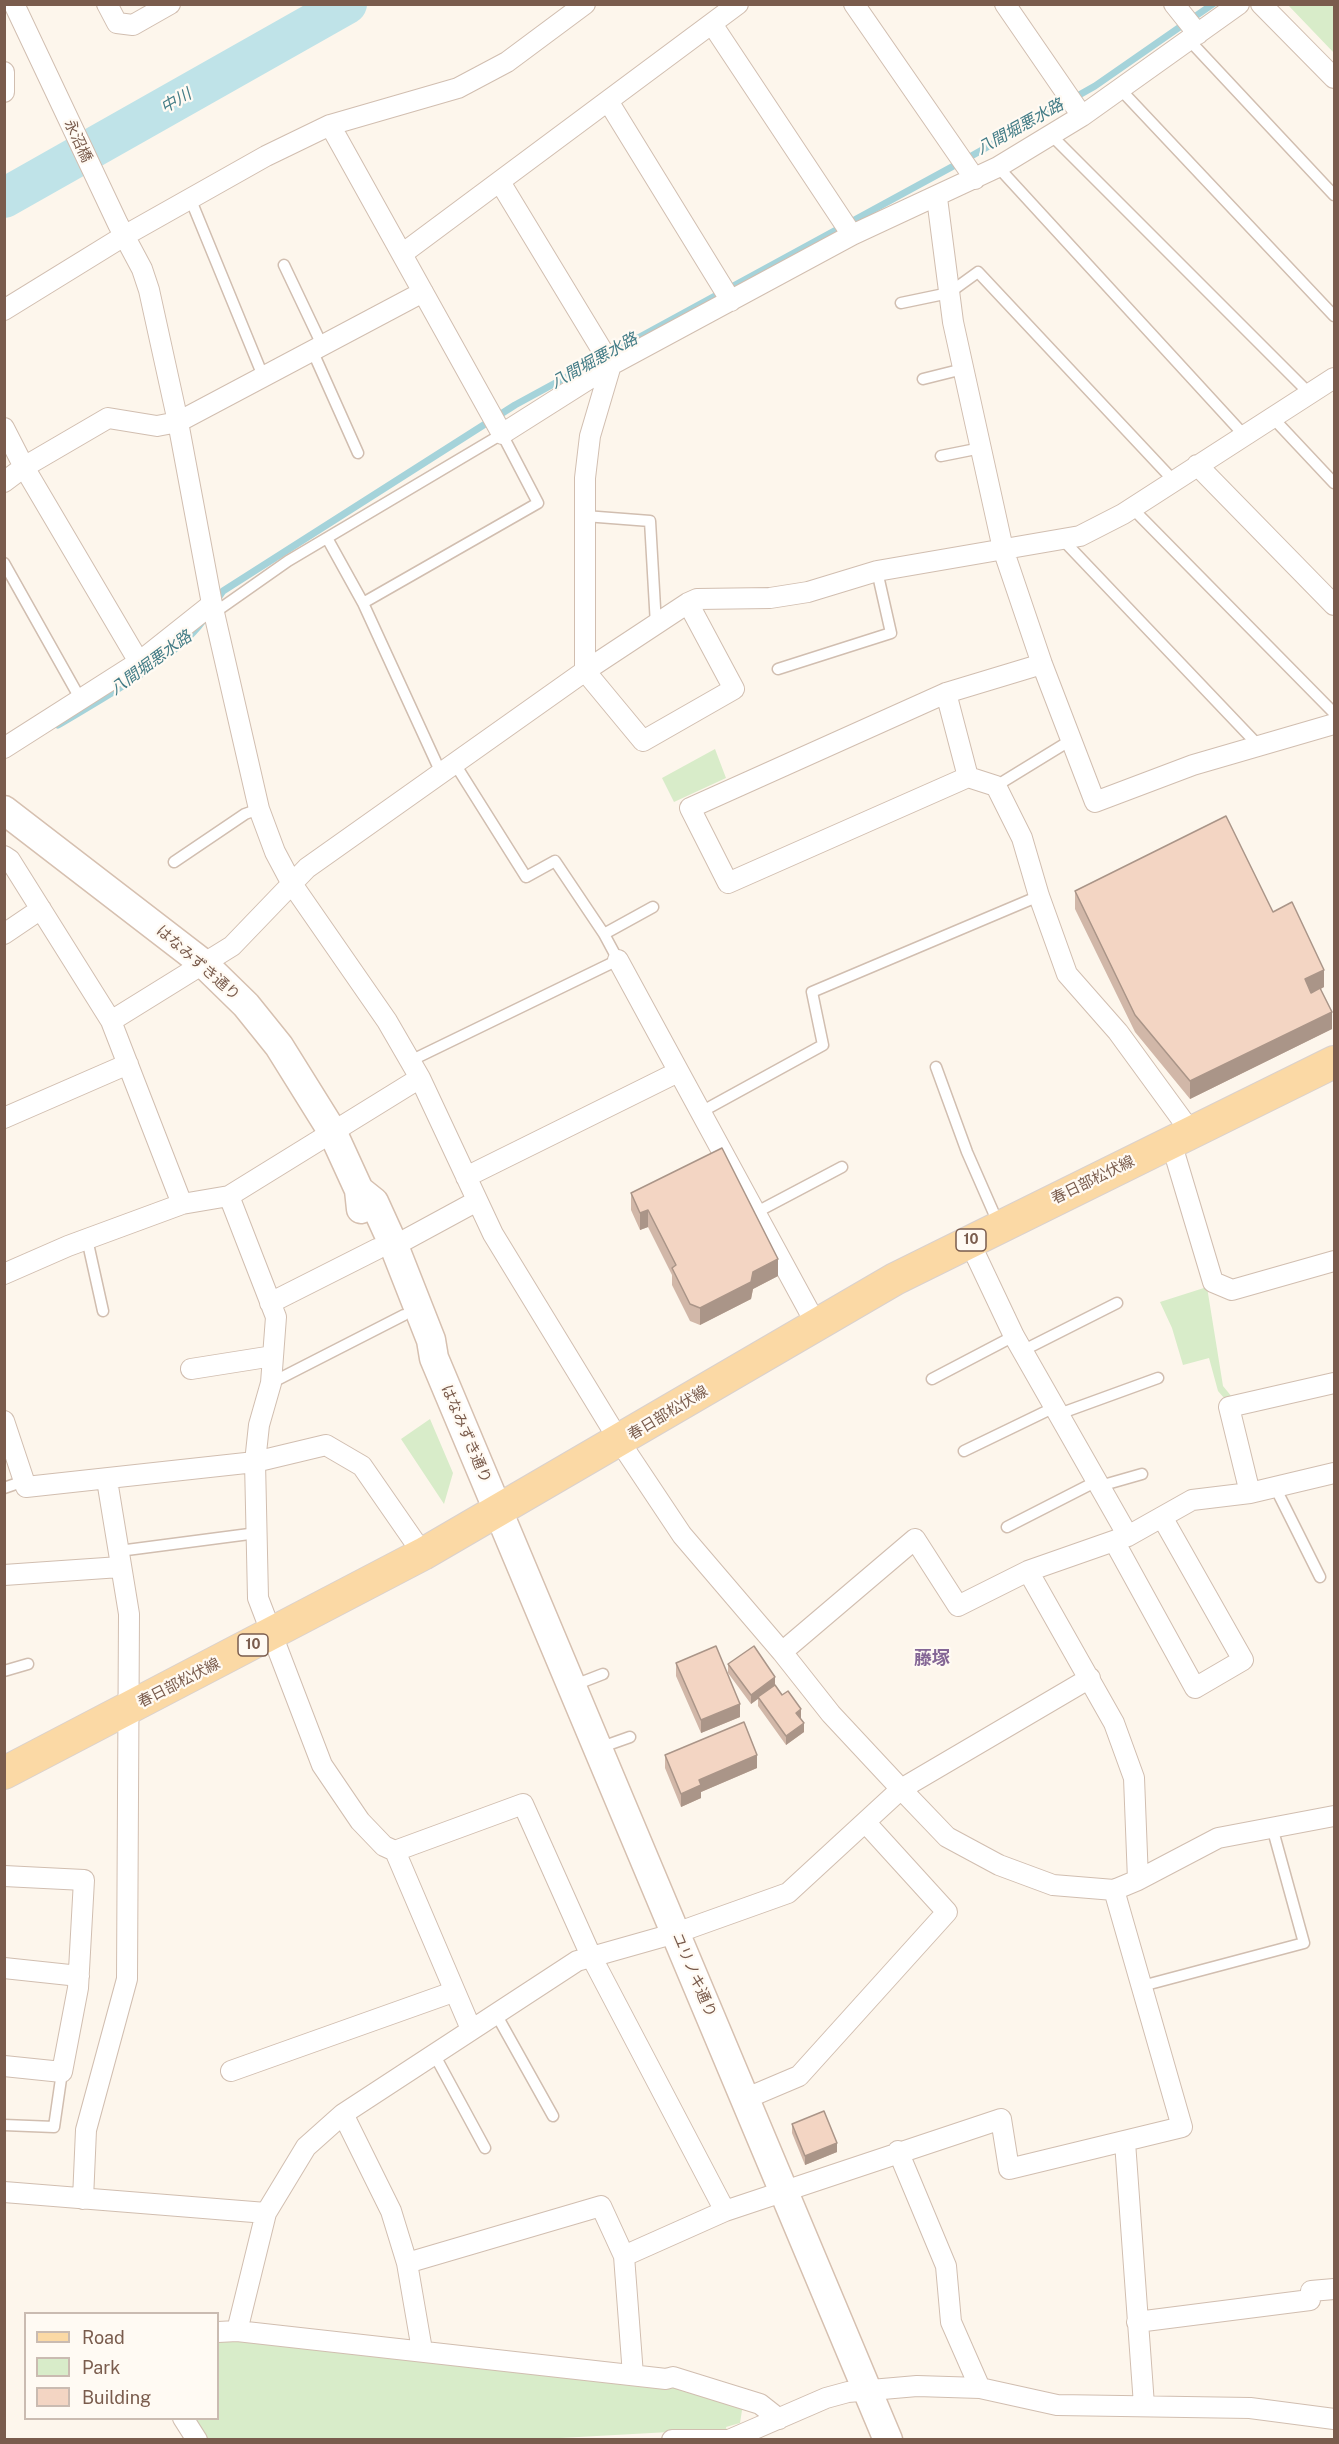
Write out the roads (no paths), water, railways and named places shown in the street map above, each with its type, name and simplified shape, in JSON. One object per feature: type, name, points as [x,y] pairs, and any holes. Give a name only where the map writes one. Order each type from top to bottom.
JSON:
[{"type":"main road","name":"春日部松伏線","points":[[5,1769],[273,1634],[423,1554],[620,1442],[816,1324],[969,1241],[1335,1062]]},
{"type":"street","name":"永沼橋","points":[[14,4],[121,230],[142,269],[149,291],[178,422],[213,609],[259,809],[275,852],[292,884],[387,1021],[420,1078],[493,1234],[620,1442],[682,1535],[724,1590],[782,1652],[831,1714],[901,1789],[948,1837],[999,1865],[1053,1885],[1114,1890]]},
{"type":"street","points":[[106,4],[117,23],[133,25],[170,4]]},
{"type":"street","points":[[4,310],[121,230],[144,227],[190,198],[266,156],[330,125],[458,88],[507,62],[585,4]]},
{"type":"street","points":[[402,254],[738,4]]},
{"type":"street","points":[[854,4],[975,179]]},
{"type":"street","points":[[1005,4],[1082,116]]},
{"type":"street","points":[[1174,4],[1193,37]]},
{"type":"street","points":[[330,125],[502,434],[611,365],[852,235],[937,198],[998,167],[1082,116],[1239,4]]},
{"type":"street","points":[[1260,4],[1335,78]]},
{"type":"street","points":[[712,24],[852,235]]},
{"type":"street","points":[[4,72],[4,92]]},
{"type":"street","points":[[608,101],[730,302]]},
{"type":"street","points":[[500,182],[611,365],[590,436],[585,478],[585,671],[643,741],[734,689],[688,603]]},
{"type":"street","points":[[937,198],[949,293],[963,369],[1003,549],[1042,664],[1095,802],[1193,765],[1335,724]]},
{"type":"street","points":[[4,482],[24,467],[108,418],[157,426],[178,422],[423,292]]},
{"type":"street","points":[[111,1021],[232,946],[307,868],[585,671],[688,603],[698,599],[770,598],[789,595],[877,571],[1080,536],[1132,508],[1335,378]]},
{"type":"street","points":[[4,428],[24,467],[139,662]]},
{"type":"street","points":[[1197,465],[1335,605]]},
{"type":"street","points":[[4,748],[139,662],[213,609]]},
{"type":"street","points":[[1042,664],[946,693],[690,808],[728,883],[968,777],[996,786],[1022,838],[1039,896],[1067,974],[1118,1032],[1181,1137],[1213,1282],[1232,1290],[1335,1261]]},
{"type":"street","points":[[946,693],[968,777]]},
{"type":"street","name":"はなみずき通り","points":[[4,810],[204,964],[246,1005],[279,1046],[332,1131],[359,1190],[359,1205],[385,1247],[431,1340],[434,1358],[499,1511]]},
{"type":"street","points":[[4,856],[10,860],[111,1021],[182,1204]]},
{"type":"street","points":[[4,934],[41,909]]},
{"type":"street","points":[[618,960],[816,1324]]},
{"type":"street","points":[[4,1118],[128,1064]]},
{"type":"street","points":[[466,1177],[678,1072]]},
{"type":"street","points":[[4,1274],[87,1239],[182,1204],[229,1196],[420,1078]]},
{"type":"street","points":[[229,1196],[276,1317],[271,1383],[260,1425],[255,1462],[258,1598],[322,1765],[360,1821],[384,1846],[395,1851],[453,1992],[471,2029]]},
{"type":"street","points":[[270,1303],[477,1201]]},
{"type":"street","points":[[969,1241],[1018,1343],[1099,1484],[1121,1539],[1195,1688],[1243,1660],[1162,1517]]},
{"type":"street","name":"はなみずき通り","points":[[385,1247],[404,1315],[419,1345],[434,1358]]},
{"type":"street","points":[[191,1369],[273,1356]]},
{"type":"street","points":[[1250,1493],[1229,1407],[1335,1383]]},
{"type":"street","points":[[4,1421],[26,1488],[255,1462],[326,1445],[362,1466],[423,1554]]},
{"type":"street","points":[[782,1652],[915,1539],[958,1606],[1028,1571],[1121,1539],[1192,1500],[1250,1493],[1335,1473]]},
{"type":"street","points":[[83,2199],[86,2130],[127,1979],[129,1614],[107,1480]]},
{"type":"street","name":"ユリノキ通り","points":[[499,1511],[747,2098],[885,2432]]},
{"type":"street","points":[[4,1575],[119,1559]]},
{"type":"street","points":[[1028,1571],[1114,1723],[1134,1778],[1138,1880]]},
{"type":"street","points":[[779,2419],[760,2404],[673,2377],[666,2379],[422,2350],[227,2332],[266,2213],[306,2147],[343,2114],[577,1961],[676,1933],[788,1893],[901,1789],[1090,1678]]},
{"type":"street","points":[[395,1851],[523,1804],[591,1956],[725,2211]]},
{"type":"street","points":[[624,2256],[725,2211],[898,2151],[1001,2119],[1009,2169],[1182,2127],[1114,1890],[1218,1838],[1335,1816]]},
{"type":"street","points":[[747,2098],[798,2076],[947,1912],[866,1823]]},
{"type":"street","points":[[4,1876],[84,1880],[79,1976],[62,2072],[4,2066]]},
{"type":"street","points":[[4,1968],[79,1976]]},
{"type":"street","points":[[231,2071],[453,1992]]},
{"type":"street","points":[[343,2114],[391,2211],[407,2263],[422,2350]]},
{"type":"street","points":[[1125,2142],[1144,2405]]},
{"type":"street","points":[[898,2151],[945,2266],[951,2322],[980,2388]]},
{"type":"street","points":[[4,2192],[266,2213]]},
{"type":"street","points":[[407,2263],[601,2206],[624,2256],[633,2375]]},
{"type":"street","points":[[1137,2322],[1310,2300],[1311,2291],[1335,2289]]},
{"type":"street","points":[[672,2439],[728,2439],[826,2398],[849,2392],[917,2386],[980,2388],[1057,2405],[1250,2408],[1335,2419]]},
{"type":"street","points":[[184,2420],[197,2439]]},
{"type":"lane","points":[[1193,37],[1335,195]]},
{"type":"lane","points":[[1120,89],[1335,316]]},
{"type":"lane","points":[[1051,135],[1310,394]]},
{"type":"lane","points":[[998,167],[1244,435]]},
{"type":"lane","points":[[190,198],[263,376]]},
{"type":"lane","points":[[284,265],[358,453]]},
{"type":"lane","points":[[901,303],[949,293],[978,272],[1174,481]]},
{"type":"lane","points":[[923,378],[963,369]]},
{"type":"lane","points":[[1272,417],[1335,483]]},
{"type":"lane","points":[[213,609],[288,561],[502,434],[538,503],[363,603]]},
{"type":"lane","points":[[941,456],[981,448]]},
{"type":"lane","points":[[1132,508],[1335,713]]},
{"type":"lane","points":[[585,516],[650,521],[656,625]]},
{"type":"lane","points":[[327,538],[448,769],[526,877],[555,861],[604,934],[618,960],[410,1061]]},
{"type":"lane","points":[[1062,539],[1259,746]]},
{"type":"lane","points":[[4,563],[81,700]]},
{"type":"lane","points":[[778,669],[891,633],[877,571]]},
{"type":"lane","points":[[996,786],[1071,740]]},
{"type":"lane","points":[[174,862],[245,814],[259,809]]},
{"type":"lane","points":[[701,1112],[823,1045],[812,992],[1039,896]]},
{"type":"lane","points":[[604,934],[653,907]]},
{"type":"lane","points":[[936,1066],[967,1152],[999,1226]]},
{"type":"lane","points":[[755,1213],[842,1167]]},
{"type":"lane","points":[[87,1239],[103,1311]]},
{"type":"lane","points":[[932,1379],[1117,1303]]},
{"type":"lane","points":[[271,1383],[404,1315]]},
{"type":"lane","points":[[964,1451],[1057,1411],[1158,1378]]},
{"type":"lane","points":[[1007,1527],[1099,1484],[1142,1474]]},
{"type":"lane","points":[[4,1488],[24,1481]]},
{"type":"lane","points":[[1275,1487],[1320,1578]]},
{"type":"lane","points":[[119,1559],[257,1533]]},
{"type":"lane","points":[[4,1671],[28,1664]]},
{"type":"lane","points":[[572,1686],[603,1674]]},
{"type":"lane","points":[[598,1748],[630,1737]]},
{"type":"lane","points":[[1142,1986],[1304,1943],[1272,1827]]},
{"type":"lane","points":[[496,2014],[553,2116]]},
{"type":"lane","points":[[434,2054],[486,2148]]},
{"type":"lane","points":[[4,2124],[54,2127],[62,2072]]},
{"type":"waterway","name":"中川","points":[[4,198],[347,4]]},
{"type":"waterway","name":"八間堀悪水路","points":[[216,601],[223,591],[515,405],[959,163],[1095,86],[1213,4]]},
{"type":"waterway","name":"八間堀悪水路","points":[[58,725],[156,664],[190,636],[202,622]]},
{"type":"district","name":"藤塚","points":[[932,1658]]}]
